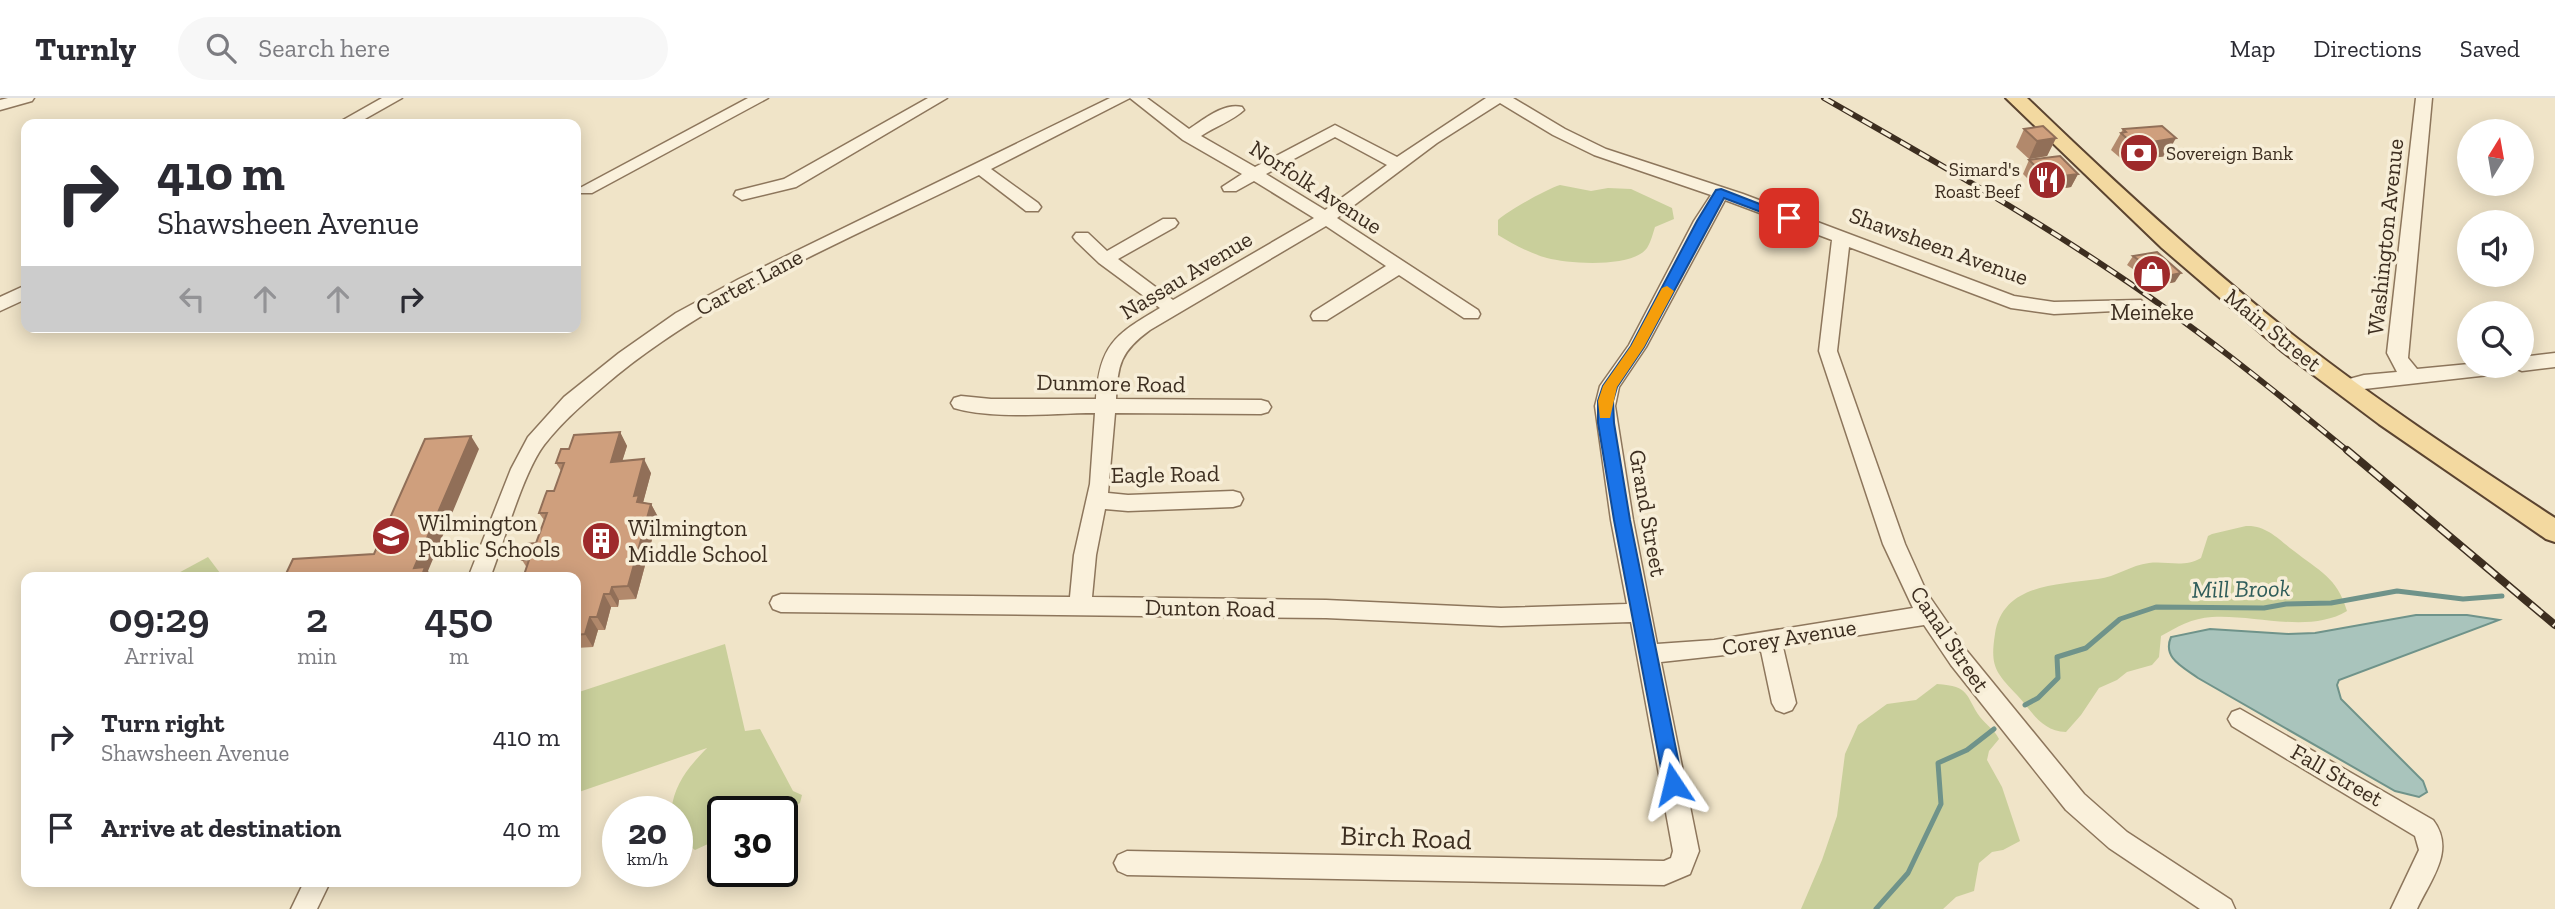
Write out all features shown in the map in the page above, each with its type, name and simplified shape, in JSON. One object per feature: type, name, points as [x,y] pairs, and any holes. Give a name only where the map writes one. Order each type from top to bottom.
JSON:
[{"type":"main road","name":"Main Street","points":[[2016,98],[2216,283],[2345,387],[2555,532]]},
{"type":"street","points":[[0,105],[26,98]]},
{"type":"street","points":[[354,119],[394,98]]},
{"type":"street","points":[[586,189],[760,98]]},
{"type":"street","points":[[742,195],[769,191],[790,183],[939,98]]},
{"type":"street","name":"Carter Lane","points":[[481,572],[527,456],[549,424],[586,389],[662,331],[703,305],[787,261],[1122,98]]},
{"type":"street","name":"Norfolk Avenue","points":[[1137,98],[1189,137],[1254,173],[1471,314]]},
{"type":"street","name":"Nassau Avenue","points":[[1080,605],[1085,555],[1098,500],[1108,370],[1115,351],[1137,330],[1172,307],[1262,258],[1326,219],[1398,164],[1499,98]]},
{"type":"street","name":"Shawsheen Avenue","points":[[1499,98],[1586,146],[1841,237],[1996,297],[2026,305],[2054,308],[2135,304]]},
{"type":"street","name":"Washington Avenue","points":[[2412,377],[2397,353],[2424,98]]},
{"type":"street","points":[[1189,137],[1215,119],[1236,110]]},
{"type":"street","points":[[1230,187],[1335,130],[1398,164]]},
{"type":"street","points":[[980,168],[1031,207]]},
{"type":"street","name":"Grand Street","points":[[1681,866],[1686,851],[1640,613],[1606,423],[1605,401],[1610,386],[1637,347],[1703,221],[1721,193]]},
{"type":"street","points":[[1105,259],[1169,223]]},
{"type":"street","points":[[1082,237],[1105,259],[1172,307]]},
{"type":"street","name":"Canal Street","points":[[1841,237],[1828,352],[1894,544],[1929,615],[1983,690],[2076,802],[2118,841],[2222,909]]},
{"type":"street","points":[[1320,316],[1398,267]]},
{"type":"street","points":[[1,302],[21,293]]},
{"type":"street","points":[[2534,363],[2555,360]]},
{"type":"street","points":[[2345,387],[2364,382],[2457,372]]},
{"type":"street","name":"Dunmore Road","points":[[961,403],[979,406],[1261,407]]},
{"type":"street","name":"Eagle Road","points":[[1098,500],[1128,503],[1233,499]]},
{"type":"street","name":"Dunton Road","points":[[780,603],[1326,609],[1501,617],[1640,613]]},
{"type":"street","name":"Corey Avenue","points":[[1648,654],[1692,652],[1929,615]]},
{"type":"street","points":[[1770,639],[1784,703]]},
{"type":"street","name":"Fall Street","points":[[2240,719],[2415,820],[2430,836],[2432,849],[2404,909]]},
{"type":"street","name":"Birch Road","points":[[1127,863],[1664,873],[1681,866]]},
{"type":"street","points":[[304,909],[315,887]]},
{"type":"green space","points":[[1560,185],[1591,191],[1608,188],[1631,189],[1672,208],[1674,219],[1655,227],[1647,248],[1640,254],[1615,262],[1585,263],[1547,258],[1498,235],[1498,220],[1528,200]]},
{"type":"green space","points":[[2246,526],[2260,528],[2272,534],[2319,570],[2338,590],[2347,611],[2316,621],[2281,622],[2212,617],[2185,624],[2161,636],[2159,657],[2152,665],[2127,672],[2099,688],[2066,732],[2043,724],[1999,674],[1993,654],[1995,634],[2000,617],[2009,605],[2021,596],[2050,586],[2105,578],[2142,564],[2195,561],[2201,558],[2208,536]]},
{"type":"green space","points":[[208,557],[219,572],[180,572]]},
{"type":"green space","points":[[725,644],[745,731],[760,729],[793,791],[802,795],[798,804],[798,796],[707,796],[707,844],[695,850],[693,796],[675,796],[679,783],[707,748],[581,791],[581,691]]},
{"type":"green space","points":[[1937,684],[1956,687],[1966,693],[1980,717],[1999,739],[1989,751],[1987,760],[2002,787],[2020,841],[2003,850],[1992,852],[1979,863],[1974,891],[1956,897],[1943,909],[1801,909],[1837,816],[1845,754],[1858,725],[1887,704],[1916,700]]},
{"type":"water","points":[[2416,615],[2467,615],[2499,620],[2339,680],[2337,685],[2341,699],[2423,781],[2427,792],[2419,797],[2395,791],[2198,678],[2180,666],[2169,651],[2171,637],[2210,629],[2315,633]]},
{"type":"building","points":[[2043,126],[2056,138],[2037,141],[2024,129]]},
{"type":"building","points":[[2162,126],[2176,138],[2134,145],[2121,133],[2126,132],[2123,129]]},
{"type":"building","points":[[2060,156],[2078,174],[2048,178],[2029,160]]},
{"type":"building","points":[[2157,252],[2181,273],[2163,277],[2133,256]]},
{"type":"building","name":"Wilmington Middle School","points":[[620,432],[611,462],[644,459],[634,496],[639,495],[637,502],[651,504],[628,586],[612,587],[610,594],[604,594],[597,617],[590,617],[585,634],[581,634],[581,572],[525,572],[529,560],[522,560],[527,544],[536,543],[547,513],[539,513],[547,491],[554,491],[564,463],[556,463],[561,449],[569,449],[574,435]]},
{"type":"building","points":[[471,436],[414,568],[425,567],[423,572],[287,572],[293,559],[374,554],[425,439]]},
{"type":"waterway","name":"Mill Brook","points":[[2025,705],[2038,698],[2058,678],[2057,657],[2086,648],[2120,619],[2156,607],[2264,608],[2286,604],[2331,603],[2397,591],[2463,599],[2502,596]]},
{"type":"waterway","name":"Mill Brook","points":[[1876,909],[1908,873],[1941,804],[1938,763],[1967,750],[1994,729]]},
{"type":"railway","points":[[1824,98],[2003,202],[2139,289],[2261,380],[2349,452]]},
{"type":"railway","points":[[2347,450],[2555,625]]},
{"type":"slow traffic","points":[[1605,414],[1605,401],[1610,386],[1637,347],[1667,291]]},
{"type":"place","name":"Sovereign Bank","points":[[2139,153]]},
{"type":"place","name":"Simard's Roast Beef","points":[[2047,180]]},
{"type":"place","name":"Meineke","points":[[2152,274]]},
{"type":"place","name":"Wilmington Public Schools","points":[[391,536]]},
{"type":"place","name":"Wilmington Middle School","points":[[601,541]]},
{"type":"route","points":[[1673,784],[1622,520],[1606,423],[1605,401],[1610,386],[1637,347],[1703,221],[1721,193],[1789,218]]}]
